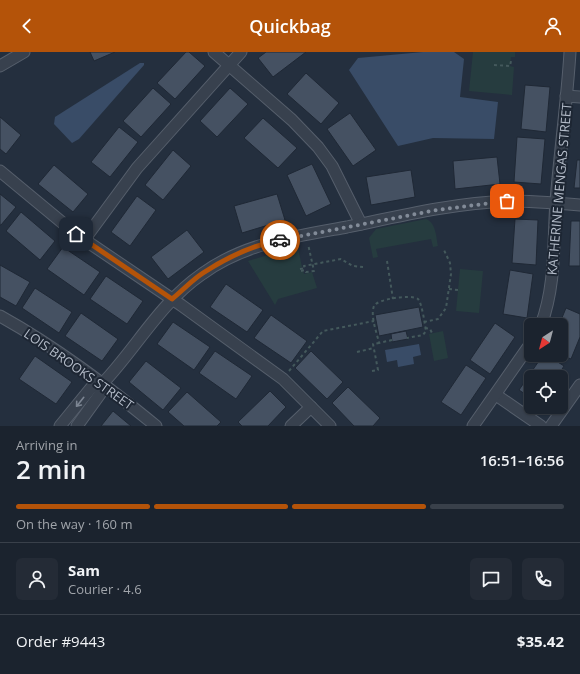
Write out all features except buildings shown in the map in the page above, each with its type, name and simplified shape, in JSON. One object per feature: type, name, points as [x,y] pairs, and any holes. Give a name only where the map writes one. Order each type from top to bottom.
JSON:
[{"type":"street","points":[[0,66],[24,52]]},
{"type":"street","points":[[214,52],[292,120],[318,147],[332,166],[361,224]]},
{"type":"street","points":[[84,240],[137,168],[241,52]]},
{"type":"street","name":"KATHERINE MENGAS STREET","points":[[544,318],[548,307],[551,285],[556,203],[570,52]]},
{"type":"street","points":[[566,96],[580,97]]},
{"type":"street","points":[[0,171],[84,240],[172,299],[283,378],[330,426]]},
{"type":"street","points":[[77,426],[100,394],[104,383],[172,299],[202,273],[231,257],[258,246],[306,235],[478,204],[507,201],[580,205]]},
{"type":"street","name":"LOIS BROOKS STREET","points":[[0,316],[29,332],[104,383],[156,426]]},
{"type":"street","points":[[474,426],[524,354]]},
{"type":"street","points":[[60,426],[91,388],[104,383]]},
{"type":"street","points":[[551,426],[580,385]]},
{"type":"street","points":[[496,395],[541,426]]},
{"type":"street","points":[[291,426],[311,407]]},
{"type":"path","points":[[494,65],[510,66],[510,61]]},
{"type":"path","points":[[306,235],[312,264],[314,271],[306,272],[305,270],[301,270],[305,268],[304,266],[312,264],[341,259],[353,266],[364,267]]},
{"type":"path","points":[[424,322],[435,320],[444,313],[451,274],[450,263],[444,250]]},
{"type":"path","points":[[387,261],[393,299]]},
{"type":"path","points":[[449,290],[458,290]]},
{"type":"path","points":[[379,343],[373,310],[376,303],[408,296],[417,298],[420,302],[426,331],[423,335],[407,338]]},
{"type":"path","points":[[283,378],[322,332],[374,321]]},
{"type":"path","points":[[425,328],[430,329],[432,333]]},
{"type":"path","points":[[372,371],[378,370],[373,344],[392,340]]},
{"type":"path","points":[[357,352],[374,348]]},
{"type":"green space","points":[[473,52],[515,52],[515,57],[511,57],[510,66],[514,67],[512,95],[469,91]]},
{"type":"green space","points":[[426,219],[434,227],[438,246],[433,247],[431,239],[376,249],[378,257],[373,258],[369,238],[376,229]]},
{"type":"green space","points":[[298,248],[302,267],[300,268],[301,272],[303,271],[304,274],[312,272],[317,288],[278,299],[275,305],[248,261]]},
{"type":"green space","points":[[460,269],[483,271],[479,313],[456,311]]},
{"type":"green space","points":[[443,331],[448,358],[434,361],[429,334]]},
{"type":"water","points":[[423,52],[454,52],[464,59],[460,97],[498,102],[494,139],[433,138],[398,146],[349,70],[358,58]]},
{"type":"water","points":[[140,63],[144,63],[144,65],[79,139],[72,143],[54,124],[55,117]]},
{"type":"water","points":[[419,344],[421,355],[413,357],[414,364],[398,367],[397,360],[387,362],[385,350]]},
{"type":"way so far","points":[[280,240],[437,210],[507,201]]},
{"type":"route","points":[[76,234],[172,299],[202,273],[231,257],[258,246],[280,240]]}]
